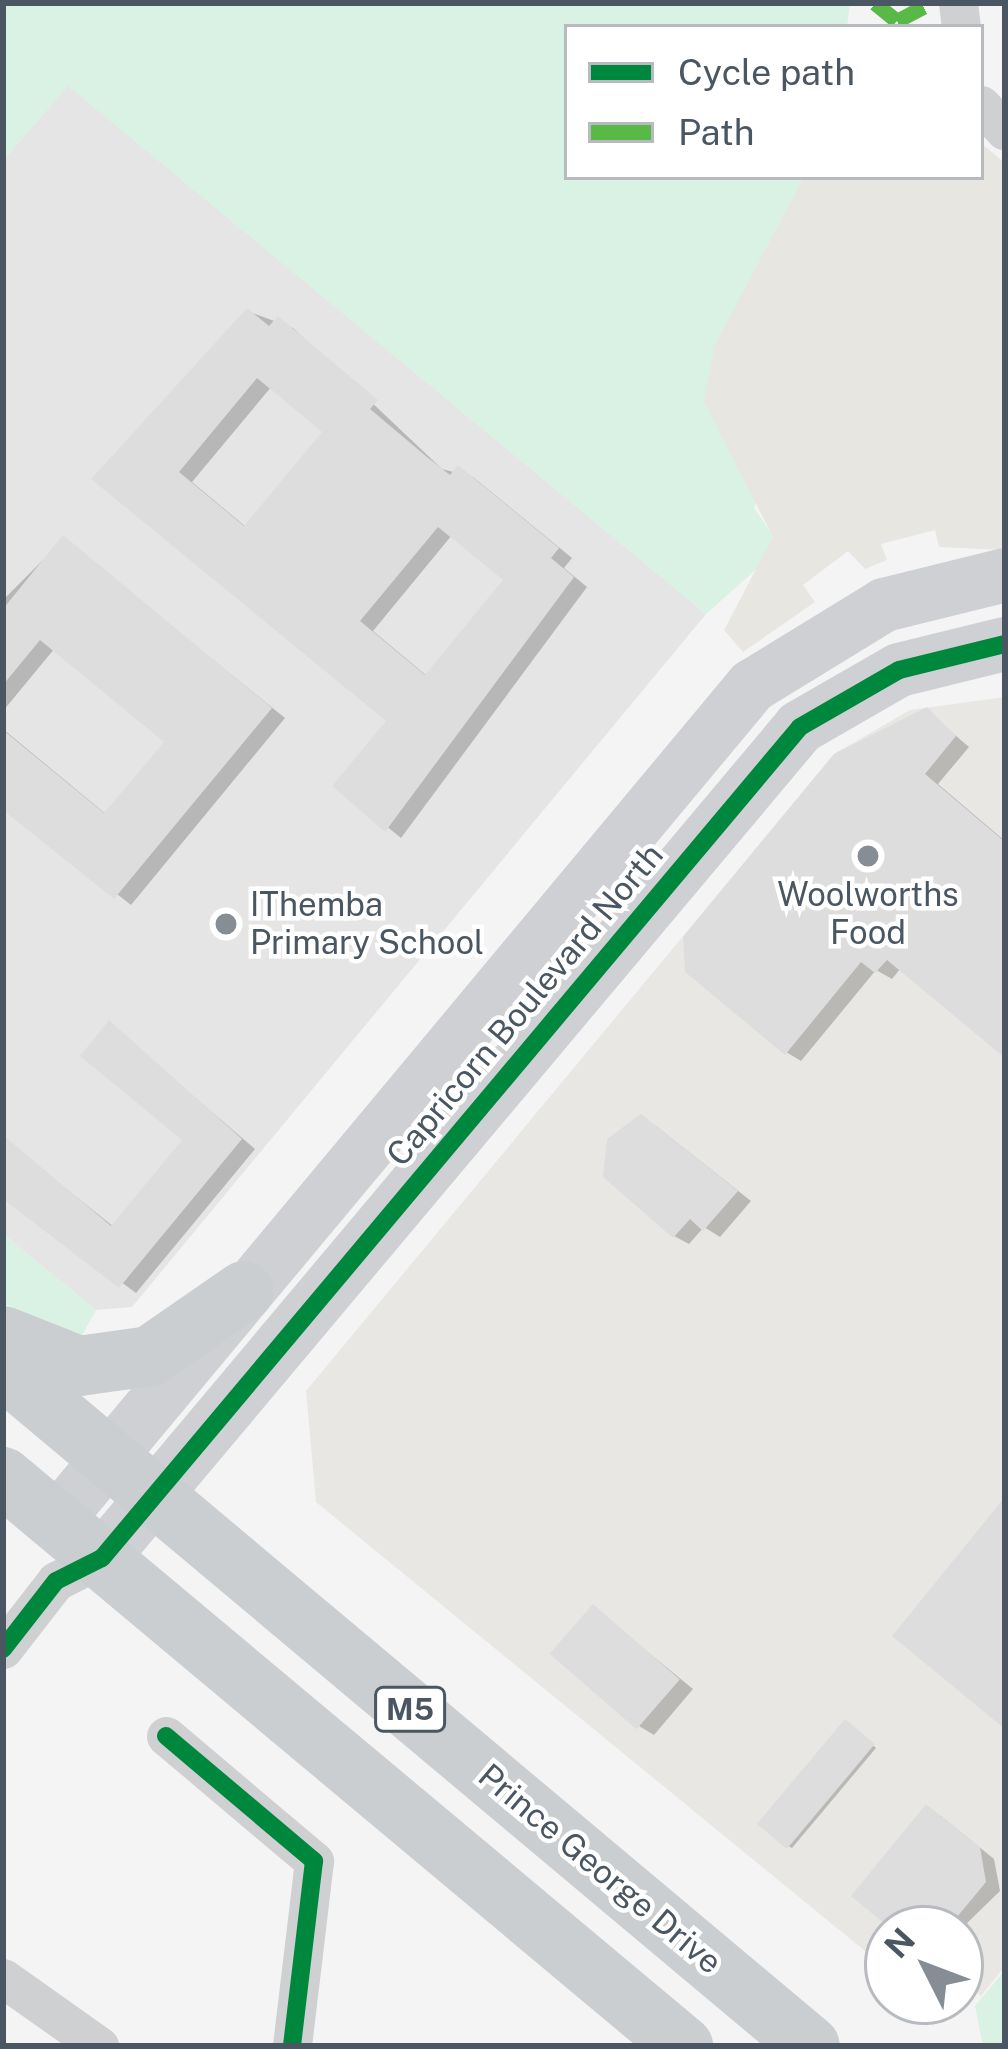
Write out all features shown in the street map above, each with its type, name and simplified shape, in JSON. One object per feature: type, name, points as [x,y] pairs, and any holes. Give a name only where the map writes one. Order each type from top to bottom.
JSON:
[{"type":"main road","points":[[3,1336],[79,1366],[150,1356],[244,1291]]},
{"type":"main road","name":"Prince George Drive","points":[[3,1369],[811,2046]]},
{"type":"main road","name":"M5","points":[[3,1478],[56,1520],[79,1569],[683,2046]]},
{"type":"street","points":[[984,108],[1005,131]]},
{"type":"street","name":"Capricorn Boulevard North","points":[[56,1520],[752,686],[884,605],[1005,575]]},
{"type":"street","name":"Capricorn Boulevard North","points":[[79,1569],[153,1494],[791,736],[899,670],[1005,644]]},
{"type":"street","points":[[3,1649],[79,1569]]},
{"type":"street","points":[[166,1736],[314,1861],[292,2046]]},
{"type":"street","points":[[3,1978],[99,2046]]},
{"type":"shaded area","name":"IThemba Primary School","points":[[68,85],[706,614],[132,1307],[96,1310],[3,1234],[3,161]]},
{"type":"shaded area","points":[[1005,697],[1005,1966],[984,1992],[984,1905],[864,1905],[864,1950],[316,1502],[306,1391],[834,754],[910,710]]},
{"type":"green space","points":[[3,3],[850,3],[847,24],[564,24],[564,180],[855,180],[754,508],[774,537],[761,565],[706,614],[68,86],[3,161]]},
{"type":"green space","points":[[3,1234],[96,1310],[80,1339],[3,1303]]},
{"type":"green space","points":[[1005,1970],[1005,2046],[983,2046],[979,2025],[984,2025],[984,1995]]},
{"type":"sand","points":[[984,146],[1005,163],[1005,550],[939,547],[935,530],[881,544],[887,560],[865,569],[848,551],[803,585],[815,602],[743,652],[724,630],[773,537],[704,402],[715,345],[802,180],[984,180]]},
{"type":"building","points":[[247,308],[269,326],[278,316],[378,400],[370,409],[427,457],[450,475],[458,465],[559,548],[551,558],[574,577],[385,832],[332,786],[386,721],[91,479]],"holes":[[[257,378],[322,432],[244,526],[179,472]],[[438,527],[503,580],[425,675],[360,621]]]},
{"type":"building","points":[[63,535],[272,708],[114,899],[3,810],[3,730],[104,813],[164,742],[40,640],[3,685],[3,609]]},
{"type":"building","points":[[927,707],[956,736],[925,774],[1005,842],[1005,1058],[887,960],[875,973],[861,962],[785,1055],[685,972],[683,937],[834,754]]},
{"type":"building","points":[[109,1020],[242,1139],[119,1288],[3,1199],[3,1135],[111,1226],[182,1140],[80,1056]]},
{"type":"building","points":[[641,1114],[738,1191],[703,1231],[690,1219],[673,1238],[603,1177],[607,1139]]},
{"type":"building","points":[[1005,1497],[1005,1729],[892,1636]]},
{"type":"building","points":[[593,1604],[680,1679],[636,1729],[550,1654]]},
{"type":"building","points":[[845,1719],[875,1744],[787,1849],[757,1824]]},
{"type":"building","points":[[926,1804],[980,1847],[986,1882],[967,1905],[864,1907],[851,1896]]},
{"type":"marked path","points":[[875,3],[897,21],[931,3]]},
{"type":"cycle path","points":[[3,1649],[56,1581],[102,1558],[800,727],[899,670],[1005,644]]},
{"type":"cycle path","points":[[166,1736],[314,1861],[292,2046]]},
{"type":"place","name":"Woolworths Food","points":[[868,856]]},
{"type":"place","name":"IThemba Primary School","points":[[226,924]]}]
